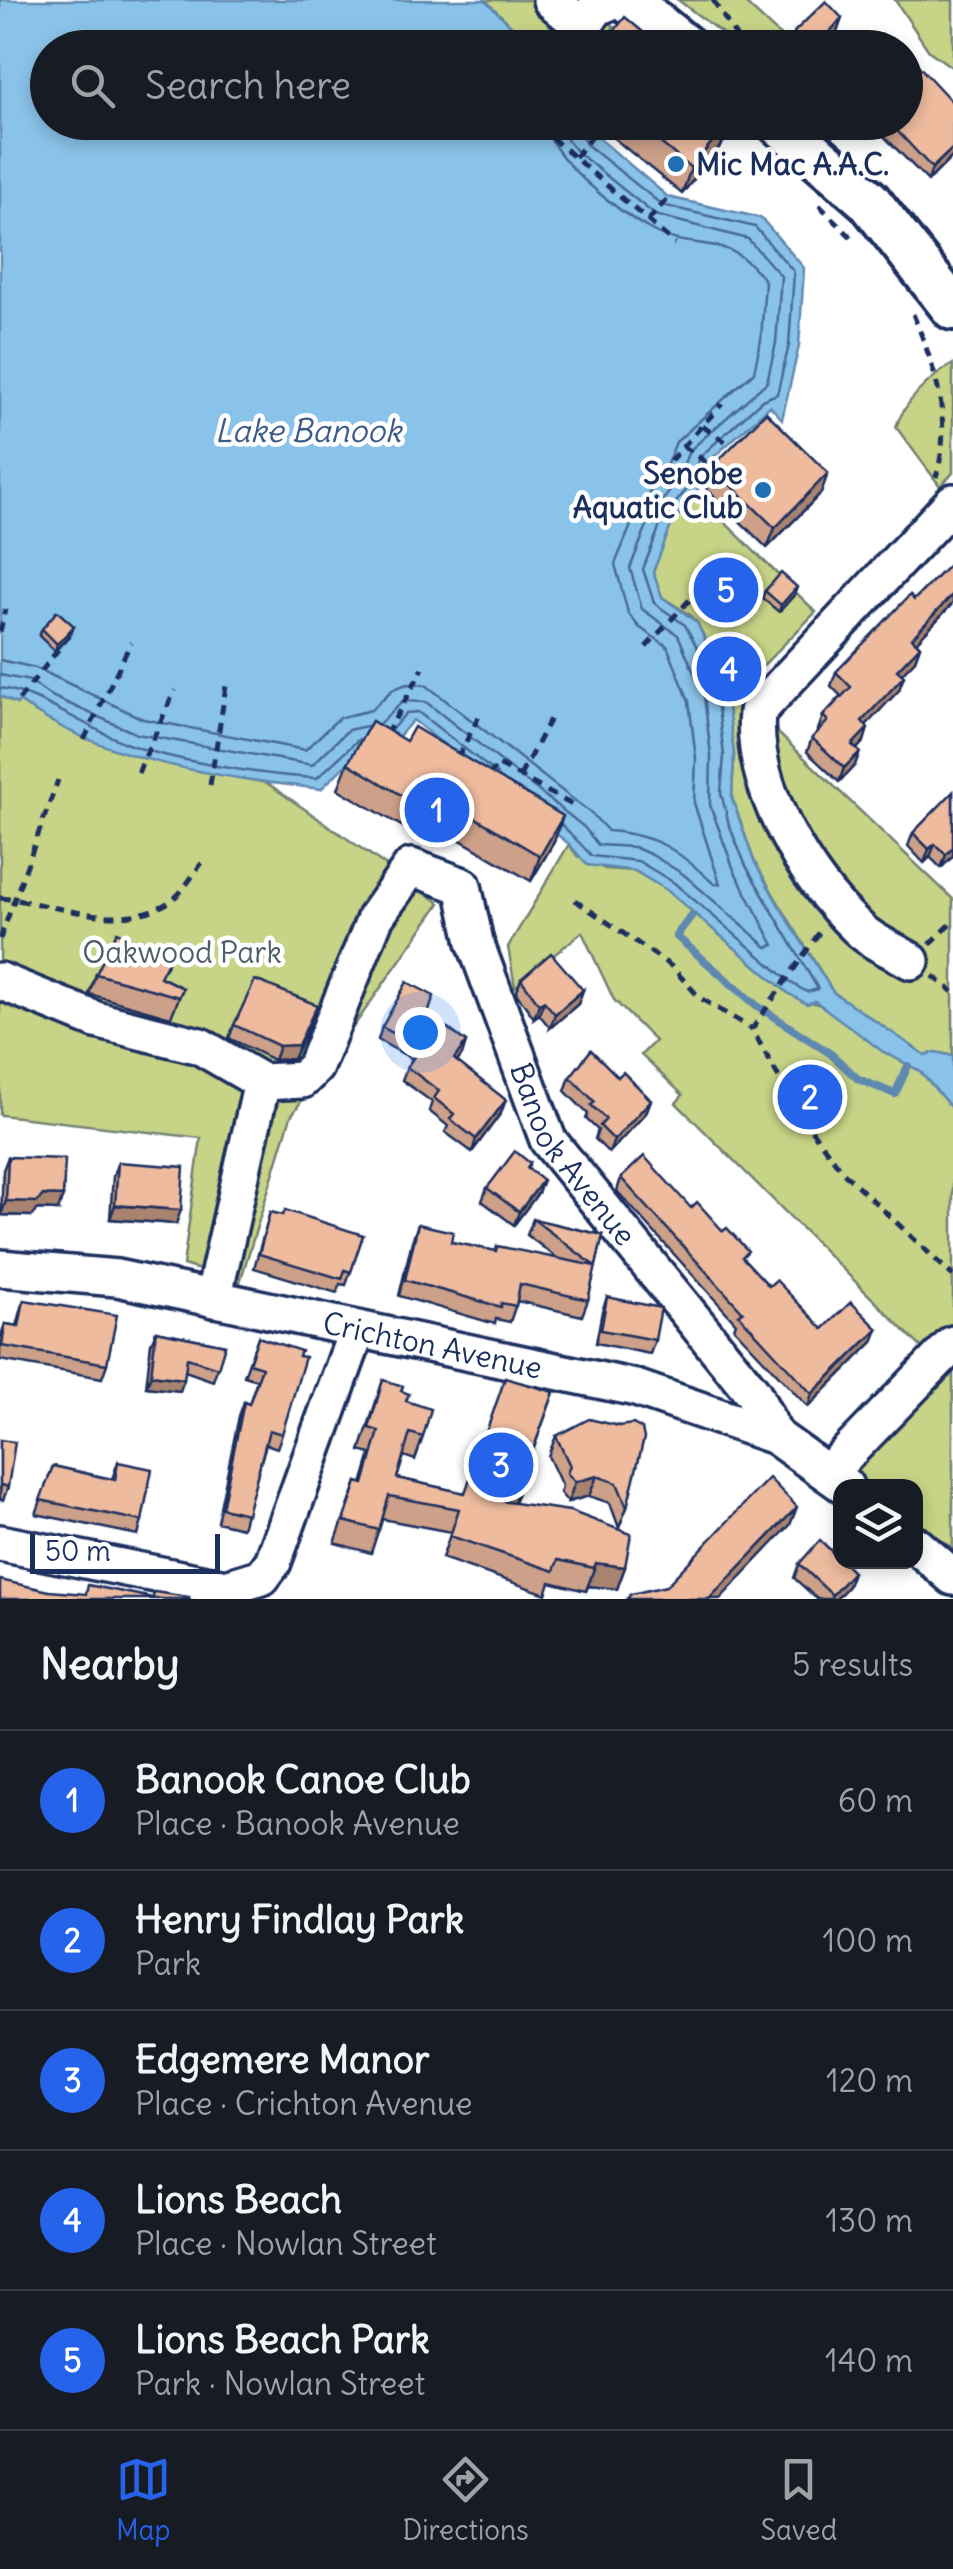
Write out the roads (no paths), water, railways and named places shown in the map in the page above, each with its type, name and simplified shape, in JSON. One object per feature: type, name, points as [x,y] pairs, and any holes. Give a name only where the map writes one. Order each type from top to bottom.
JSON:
[{"type":"main road","points":[[627,0],[664,30]]},
{"type":"main road","points":[[778,140],[869,201],[953,308]]},
{"type":"street","points":[[551,0],[583,27],[596,8],[614,0]]},
{"type":"street","points":[[912,961],[860,932],[804,858],[759,770],[757,712],[944,492]]},
{"type":"street","name":"Banook Avenue","points":[[262,1082],[302,1080],[314,1068],[375,918],[411,866],[463,886],[474,942],[548,1140],[753,1393],[775,1436]]},
{"type":"street","points":[[0,981],[96,1020],[200,1046],[262,1082],[213,1299]]},
{"type":"street","name":"Crichton Avenue","points":[[0,1268],[116,1278],[636,1388],[775,1436],[836,1479]]},
{"type":"street","points":[[0,1544],[226,1588],[262,1577],[273,1562],[357,1330]]},
{"type":"street","points":[[838,1479],[953,1344]]},
{"type":"street","points":[[923,1551],[953,1577]]},
{"type":"water","name":"Lake Banook","points":[[0,0],[485,0],[516,30],[30,30],[30,140],[601,140],[668,197],[761,218],[804,268],[799,346],[782,419],[770,406],[707,463],[696,494],[672,523],[653,572],[662,597],[697,622],[726,690],[734,754],[732,798],[754,861],[833,992],[925,1055],[936,1052],[953,1056],[953,1110],[920,1071],[882,1051],[815,1001],[807,1004],[788,993],[668,891],[635,871],[587,865],[569,844],[413,720],[376,763],[363,748],[321,789],[203,772],[124,752],[87,739],[19,701],[17,704],[0,696]]},
{"type":"waterway","points":[[692,915],[676,936],[756,1005],[831,1054],[858,1079],[895,1094],[908,1066]]},
{"type":"place","name":"Mic Mac A.A.C.","points":[[676,164]]},
{"type":"place","name":"Senobe Aquatic Club","points":[[763,490]]},
{"type":"place","name":"Lions Beach Park","points":[[726,590]]},
{"type":"place","name":"Lions Beach","points":[[729,669]]},
{"type":"place","name":"Banook Canoe Club","points":[[437,810]]},
{"type":"place","name":"Henry Findlay Park","points":[[810,1097]]},
{"type":"place","name":"Edgemere Manor","points":[[501,1465]]},
{"type":"park label","name":"Oakwood Park","points":[[182,952]]}]
